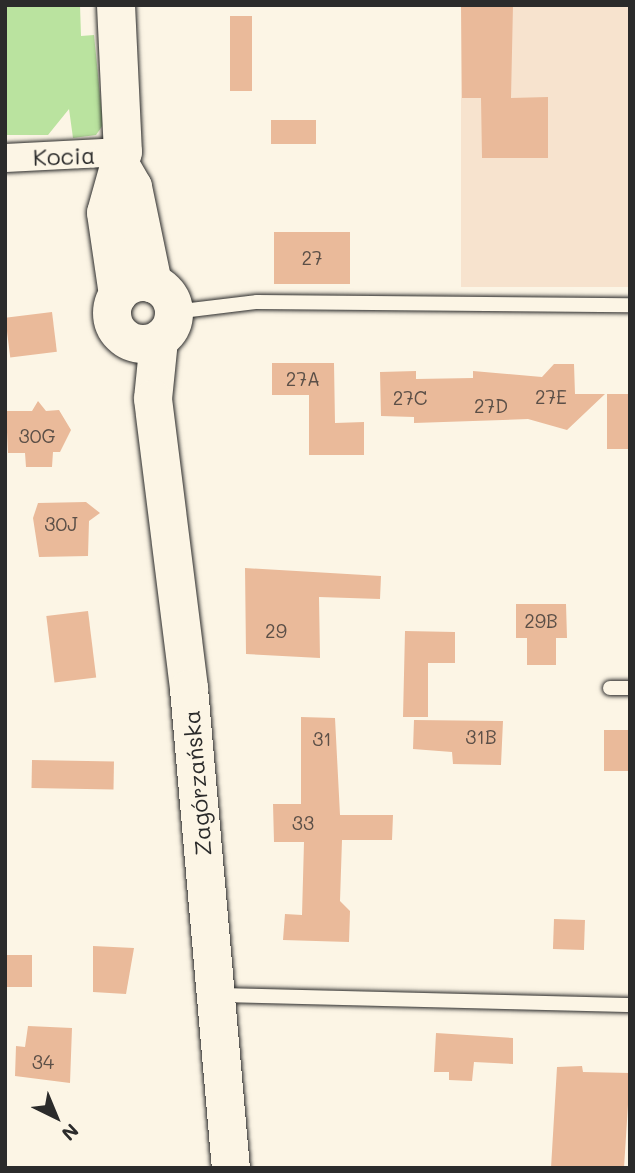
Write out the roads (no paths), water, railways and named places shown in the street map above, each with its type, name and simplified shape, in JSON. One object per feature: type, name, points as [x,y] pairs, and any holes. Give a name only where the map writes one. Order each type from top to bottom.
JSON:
[{"type":"street","name":"Zagórzańska","points":[[116,5],[123,160],[106,213],[147,315],[153,399],[189,689],[231,1168]]},
{"type":"street","name":"Kocia","points":[[5,158],[123,160]]},
{"type":"lane","points":[[147,315],[257,302],[630,306]]},
{"type":"lane","points":[[610,688],[630,688]]},
{"type":"lane","points":[[215,995],[630,1005]]}]
